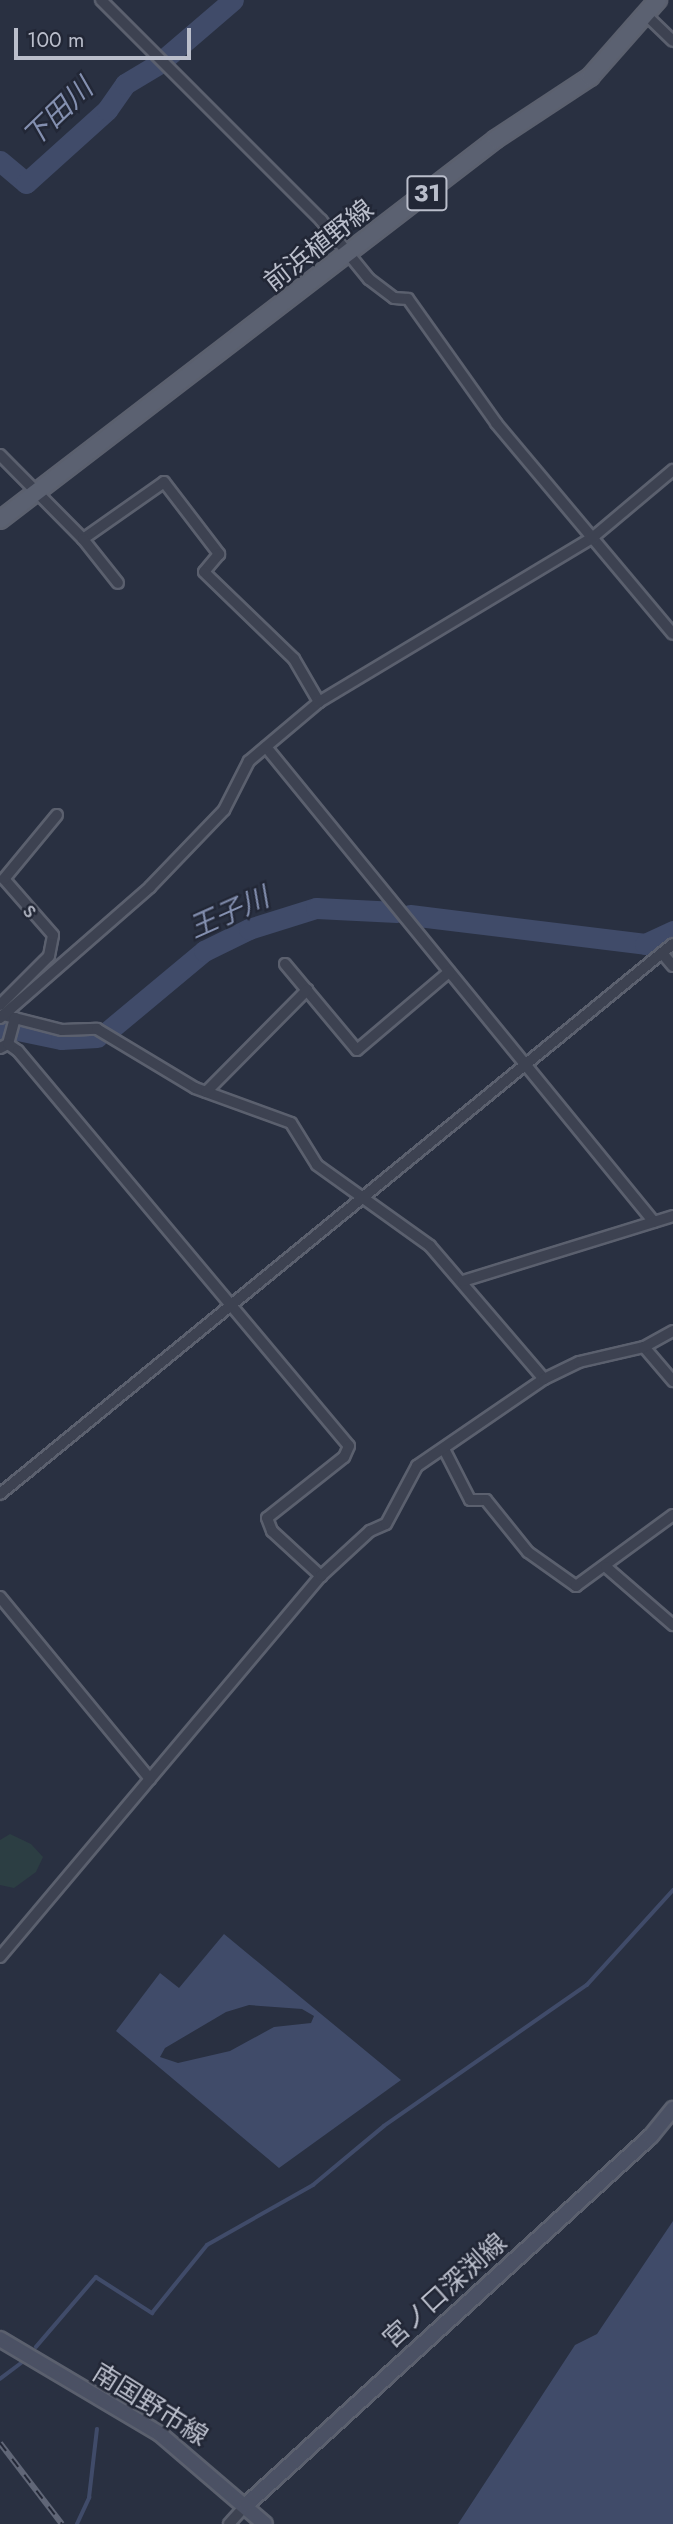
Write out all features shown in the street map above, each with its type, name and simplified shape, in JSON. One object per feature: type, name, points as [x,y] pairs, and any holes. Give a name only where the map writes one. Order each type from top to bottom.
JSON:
[{"type":"main road","name":"前浜植野線","points":[[0,520],[496,139],[590,76],[658,0]]},
{"type":"main road","name":"宮ノ口深渕線","points":[[246,2505],[641,2145],[673,2109]]},
{"type":"main road","name":"南国野市線","points":[[0,2339],[160,2434],[262,2520]]},
{"type":"street","points":[[101,0],[352,252],[380,289],[408,299],[467,386],[673,634]]},
{"type":"street","points":[[644,13],[673,41]]},
{"type":"street","points":[[0,455],[83,539],[118,583]]},
{"type":"street","points":[[321,1576],[272,1531],[267,1518],[344,1457],[349,1446],[233,1303],[4,1046],[6,1016],[213,824],[249,761],[319,702],[592,538],[673,470]]},
{"type":"street","points":[[83,539],[164,482],[219,554],[204,572],[294,659],[319,702]]},
{"type":"street","points":[[266,747],[654,1222]]},
{"type":"street","name":"s","points":[[0,1004],[50,957],[53,935],[4,879],[57,816]]},
{"type":"street","points":[[0,1494],[361,1195],[673,944]]},
{"type":"street","points":[[662,953],[673,966]]},
{"type":"street","points":[[285,964],[357,1050],[449,972]]},
{"type":"street","points":[[206,1092],[307,990]]},
{"type":"street","points":[[6,1016],[62,1030],[97,1029],[206,1092],[291,1123],[317,1165],[430,1246],[463,1281],[544,1379]]},
{"type":"street","points":[[463,1281],[673,1216]]},
{"type":"street","points":[[0,1957],[321,1576],[370,1531],[386,1524],[417,1466],[544,1379],[579,1362],[644,1347],[673,1331]]},
{"type":"street","points":[[644,1347],[673,1381]]},
{"type":"street","points":[[444,1449],[470,1500],[486,1500],[528,1552],[576,1586],[606,1567],[673,1515]]},
{"type":"street","points":[[606,1567],[673,1625]]},
{"type":"street","points":[[0,1597],[150,1779]]},
{"type":"street","points":[[229,2524],[246,2505]]},
{"type":"shaded area","points":[[10,1834],[31,1844],[43,1857],[36,1872],[14,1888],[0,1885],[0,1840]]},
{"type":"water","points":[[224,1934],[401,2080],[279,2168],[116,2031],[160,1973],[179,1988]],"holes":[[[249,2005],[302,2009],[314,2016],[311,2023],[274,2027],[230,2051],[178,2063],[160,2057],[165,2048],[226,2012]]]},
{"type":"water","points":[[673,2221],[673,2524],[458,2524],[575,2345],[597,2334]]},
{"type":"waterway","name":"下田川","points":[[163,60],[233,0]]},
{"type":"waterway","name":"下田川","points":[[0,161],[26,183],[107,110],[125,84],[157,65]]},
{"type":"waterway","name":"王子川","points":[[108,1031],[204,951],[249,929],[316,908],[397,912]]},
{"type":"waterway","name":"王子川","points":[[410,915],[645,944],[673,931]]},
{"type":"waterway","name":"王子川","points":[[0,1026],[8,1028]]},
{"type":"waterway","name":"王子川","points":[[0,1031],[8,1028],[61,1039],[97,1037]]},
{"type":"waterway","points":[[36,2347],[96,2277],[152,2313],[207,2245],[313,2185],[384,2126],[587,1985],[673,1890]]},
{"type":"waterway","points":[[0,2379],[21,2363]]},
{"type":"waterway","points":[[77,2524],[89,2498],[97,2429]]},
{"type":"railway","points":[[0,2443],[62,2524]]}]
